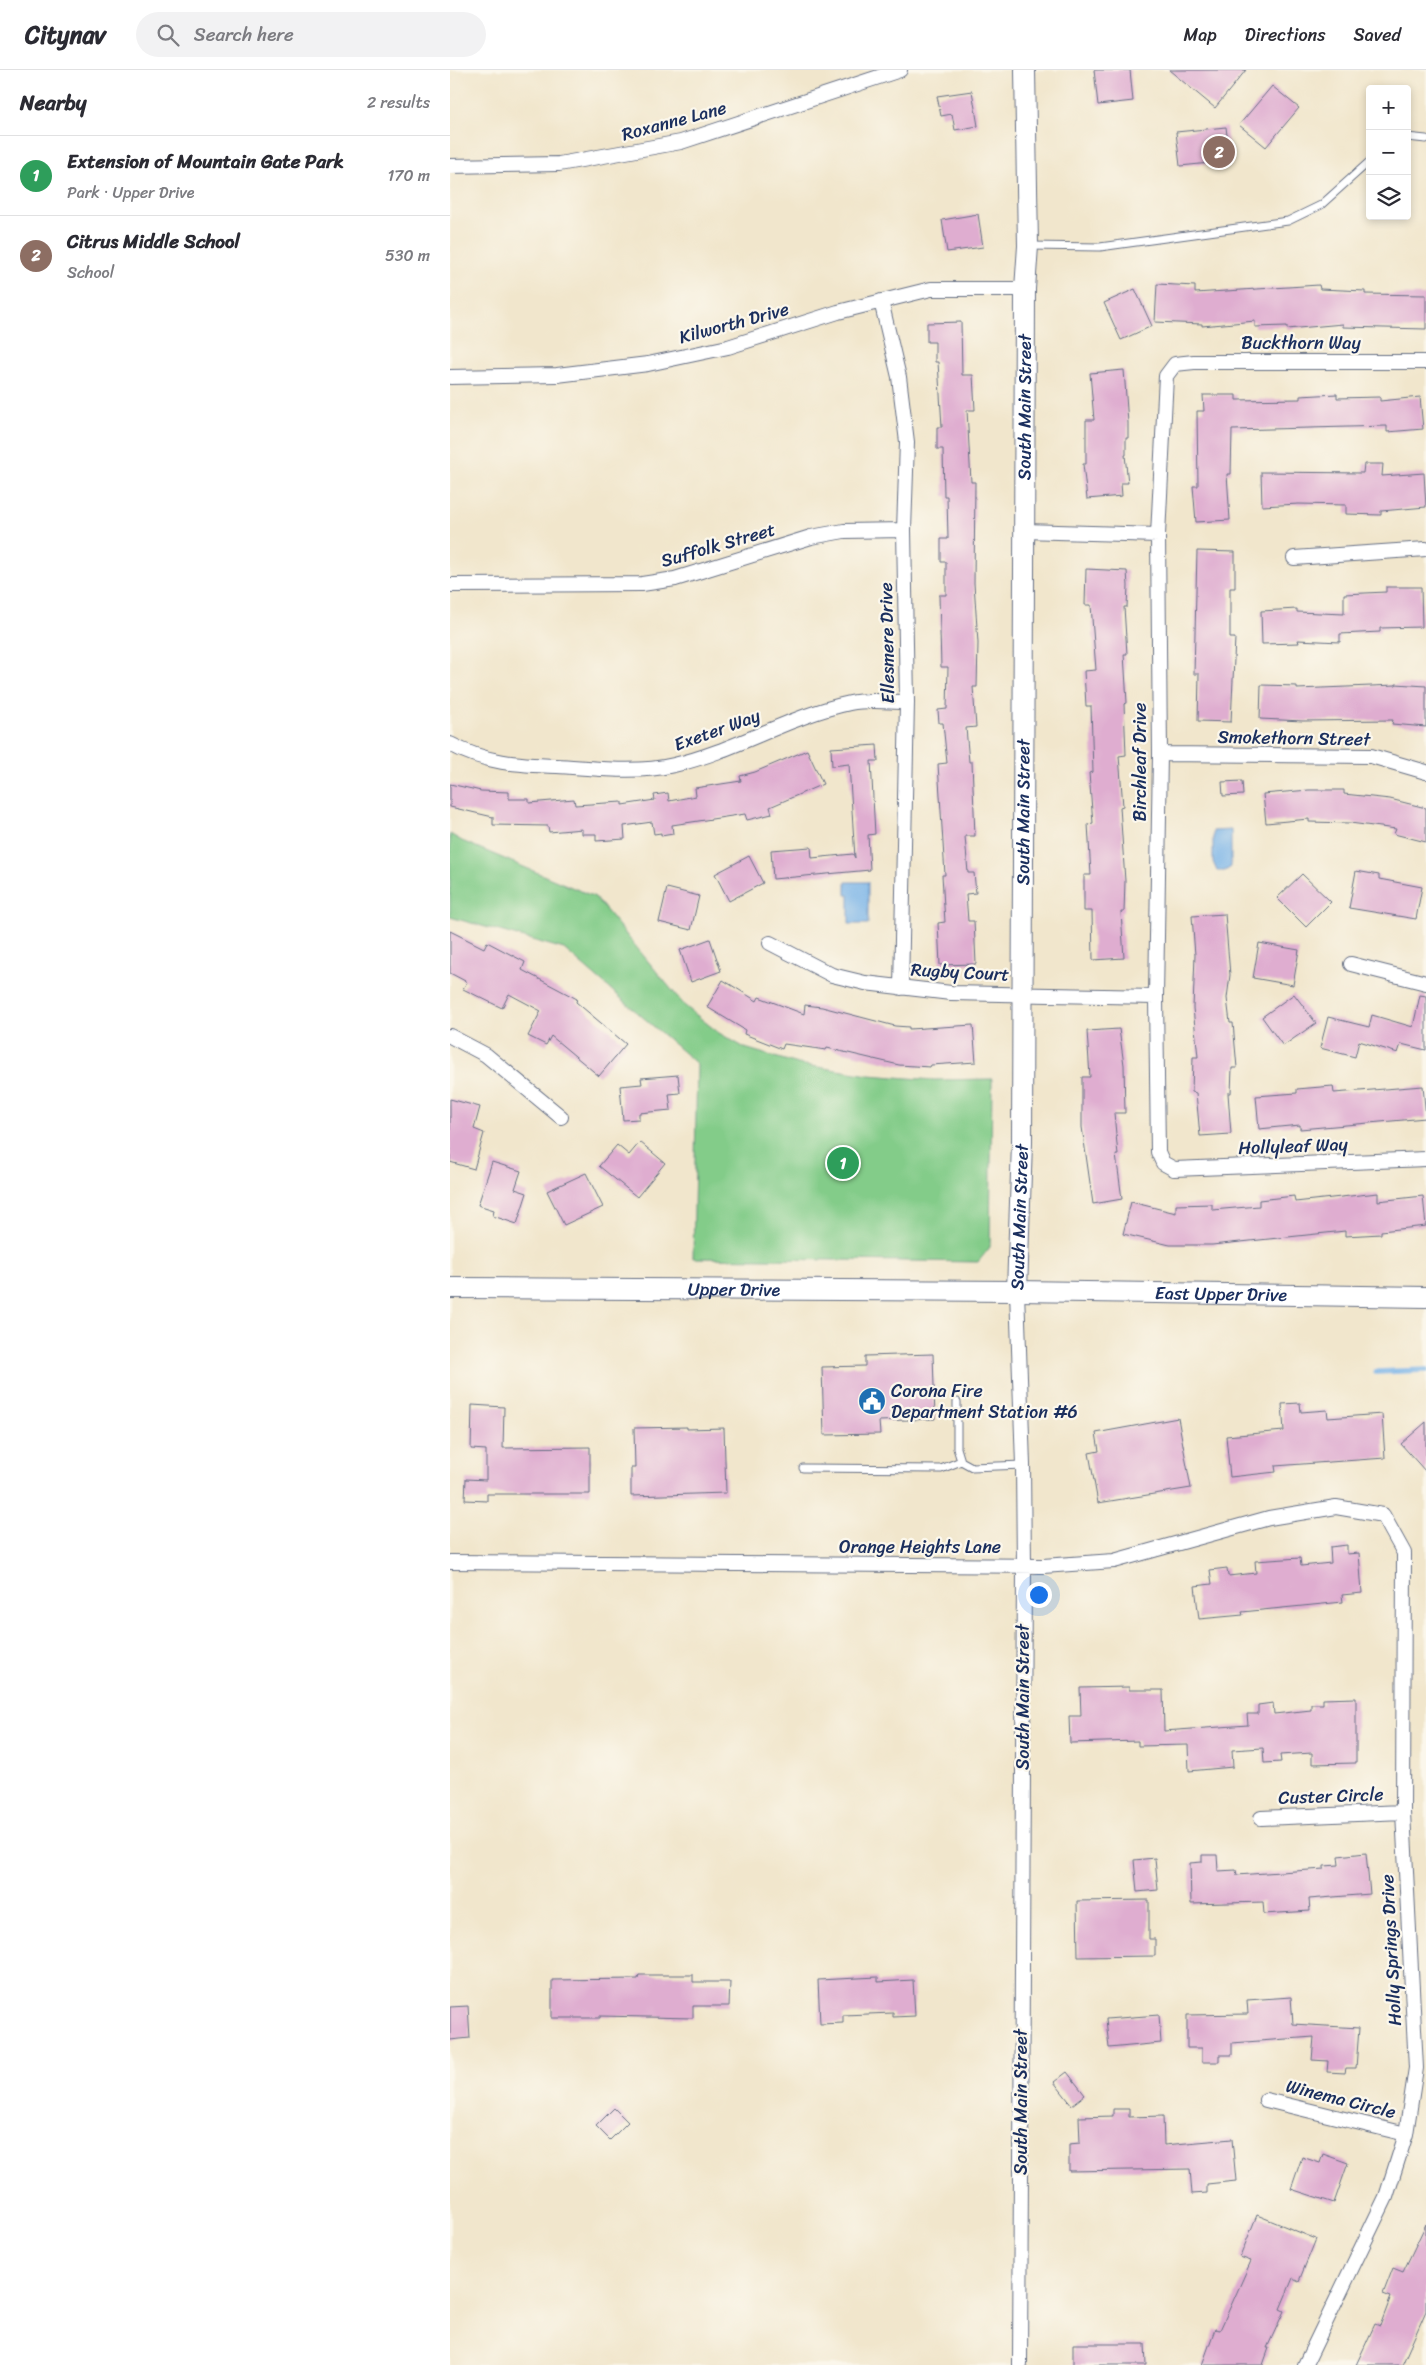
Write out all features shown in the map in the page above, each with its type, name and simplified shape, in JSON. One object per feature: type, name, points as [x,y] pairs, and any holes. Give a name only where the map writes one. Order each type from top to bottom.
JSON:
[{"type":"main road","name":"South Main Street","points":[[1017,1291],[1022,1143],[1025,289],[1028,246],[1025,70]]},
{"type":"main road","name":"Upper Drive","points":[[450,1288],[1017,1291]]},
{"type":"main road","name":"East Upper Drive","points":[[1017,1291],[1426,1297]]},
{"type":"street","name":"Roxanne Lane","points":[[450,166],[559,164],[681,142],[900,70]]},
{"type":"street","name":"Kilworth Drive","points":[[450,377],[556,375],[648,364],[728,347],[838,312],[931,289],[1025,289]]},
{"type":"street","name":"Ellesmere Drive","points":[[881,301],[899,378],[907,442],[904,530],[907,702],[901,988]]},
{"type":"street","name":"Buckthorn Way","points":[[1175,364],[1194,362],[1426,362]]},
{"type":"street","name":"Birchleaf Drive","points":[[1163,1163],[1158,1152],[1156,997],[1160,754],[1158,535],[1166,376],[1175,364]]},
{"type":"street","name":"Suffolk Street","points":[[450,585],[642,584],[675,579],[811,537],[844,531],[904,530]]},
{"type":"street","points":[[1024,532],[1158,535]]},
{"type":"street","points":[[1294,558],[1426,549]]},
{"type":"street","name":"Exeter Way","points":[[450,744],[466,753],[507,764],[630,769],[672,766],[712,754],[814,712],[852,702],[907,702]]},
{"type":"street","name":"Smokethorn Street","points":[[1160,754],[1371,756],[1426,772]]},
{"type":"street","name":"Rugby Court","points":[[770,943],[832,974],[865,983],[951,992],[1156,997]]},
{"type":"street","points":[[1351,964],[1426,983]]},
{"type":"street","points":[[450,1036],[486,1055],[561,1118]]},
{"type":"street","name":"Hollyleaf Way","points":[[1163,1163],[1174,1169],[1426,1159]]},
{"type":"street","name":"South Main Street","points":[[1017,1291],[1023,1466],[1024,1566],[1020,2365]]},
{"type":"street","name":"Orange Heights Lane","points":[[450,1562],[1024,1566],[1114,1561],[1269,1518],[1336,1508],[1383,1515]]},
{"type":"street","name":"Holly Springs Drive","points":[[1305,2365],[1386,2197],[1406,2134],[1416,2068],[1403,1812],[1404,1553],[1383,1515]]},
{"type":"street","name":"Custer Circle","points":[[1261,1818],[1403,1812]]},
{"type":"street","name":"Winema Circle","points":[[1266,2100],[1406,2134]]},
{"type":"lane","points":[[1411,137],[1426,139]]},
{"type":"lane","points":[[1028,246],[1100,247],[1288,221],[1321,205],[1366,165]]},
{"type":"lane","points":[[957,1402],[957,1448],[961,1460],[972,1467],[1023,1466]]},
{"type":"lane","points":[[803,1468],[941,1468],[961,1460]]},
{"type":"green space","points":[[450,834],[462,841],[595,897],[685,1006],[719,1033],[745,1048],[798,1064],[869,1075],[934,1080],[992,1079],[990,1247],[978,1262],[693,1258],[697,1064],[564,949],[450,917]]},
{"type":"water","points":[[1231,830],[1231,867],[1225,871],[1217,871],[1213,862],[1213,831]]},
{"type":"water","points":[[846,882],[868,882],[868,924],[849,924],[849,895],[846,895]]},
{"type":"building","points":[[1094,70],[1130,70],[1133,101],[1098,105]]},
{"type":"building","points":[[1169,70],[1246,70],[1215,108]]},
{"type":"building","points":[[1272,86],[1299,108],[1266,147],[1239,125]]},
{"type":"building","points":[[972,91],[978,126],[955,130],[952,114],[941,116],[937,96]]},
{"type":"building","points":[[1226,127],[1230,161],[1180,166],[1176,132]]},
{"type":"building","points":[[978,214],[983,247],[947,252],[942,220]]},
{"type":"building","points":[[1157,284],[1195,286],[1195,293],[1319,285],[1320,289],[1365,291],[1365,294],[1426,295],[1426,329],[1343,327],[1343,324],[1287,329],[1287,326],[1255,327],[1255,321],[1202,326],[1202,324],[1155,322]]},
{"type":"building","points":[[1135,289],[1152,326],[1121,340],[1104,303]]},
{"type":"building","points":[[961,322],[962,375],[973,375],[975,410],[967,410],[971,482],[975,482],[974,583],[978,643],[977,687],[973,687],[976,727],[966,728],[969,762],[972,762],[975,836],[965,836],[968,873],[974,873],[976,893],[966,894],[968,921],[974,921],[976,964],[940,965],[938,923],[945,922],[942,875],[945,875],[938,764],[947,763],[943,723],[939,723],[938,710],[947,709],[948,667],[941,667],[939,595],[946,595],[946,562],[941,562],[941,539],[948,539],[947,496],[944,496],[943,449],[937,449],[937,427],[942,427],[938,362],[935,362],[935,342],[927,342],[927,323]]},
{"type":"building","points":[[1124,370],[1128,423],[1125,455],[1128,483],[1121,483],[1122,496],[1087,499],[1083,464],[1086,464],[1086,420],[1094,420],[1090,373]]},
{"type":"building","points":[[1337,394],[1337,398],[1380,397],[1380,401],[1420,397],[1423,429],[1387,432],[1387,426],[1232,430],[1231,474],[1227,474],[1230,520],[1196,522],[1193,486],[1198,486],[1197,411],[1204,411],[1203,395],[1236,395],[1236,400],[1300,399],[1300,396]]},
{"type":"building","points":[[1364,464],[1383,464],[1382,476],[1424,473],[1426,507],[1381,511],[1381,515],[1346,514],[1346,505],[1299,504],[1262,506],[1261,472],[1363,473]]},
{"type":"building","points":[[1197,551],[1235,552],[1235,588],[1230,588],[1230,638],[1235,638],[1231,722],[1198,721],[1199,674],[1194,674]]},
{"type":"building","points":[[1086,569],[1127,571],[1128,586],[1127,607],[1124,607],[1127,654],[1124,654],[1127,703],[1124,704],[1126,755],[1119,756],[1123,806],[1120,807],[1125,881],[1124,912],[1121,912],[1124,958],[1093,960],[1092,911],[1084,911],[1084,875],[1091,875],[1088,824],[1093,823],[1089,773],[1093,772],[1091,706],[1086,706],[1084,671],[1096,670],[1091,605],[1085,605]]},
{"type":"building","points":[[1386,587],[1421,587],[1422,627],[1380,628],[1380,632],[1340,634],[1340,642],[1298,640],[1299,643],[1262,644],[1261,611],[1297,609],[1297,612],[1344,614],[1344,594],[1386,592]]},
{"type":"building","points":[[1396,684],[1426,686],[1426,727],[1392,724],[1393,720],[1303,721],[1260,719],[1261,685],[1297,686],[1297,689]]},
{"type":"building","points":[[877,745],[878,761],[871,761],[875,834],[868,835],[870,870],[773,879],[771,850],[811,847],[812,858],[853,854],[855,858],[849,764],[832,766],[831,748]]},
{"type":"building","points":[[807,750],[823,784],[770,807],[772,814],[747,820],[745,814],[672,825],[673,834],[661,836],[661,833],[654,834],[652,822],[624,826],[625,839],[596,841],[596,834],[582,834],[582,829],[549,832],[548,826],[493,825],[493,817],[450,807],[450,784],[481,791],[509,792],[509,799],[529,799],[529,803],[574,799],[575,805],[622,802],[622,805],[655,800],[654,795],[668,793],[669,801],[696,796],[695,788],[741,781],[740,776],[755,772]]},
{"type":"building","points":[[1242,781],[1243,795],[1223,796],[1222,782]]},
{"type":"building","points":[[1309,790],[1344,790],[1344,794],[1390,799],[1426,808],[1426,842],[1394,834],[1396,829],[1350,823],[1309,822],[1309,819],[1266,823],[1263,794]]},
{"type":"building","points":[[749,856],[763,883],[729,901],[715,874]]},
{"type":"building","points":[[1356,871],[1379,875],[1379,879],[1422,887],[1416,919],[1349,908]]},
{"type":"building","points":[[1302,874],[1331,902],[1306,927],[1277,898]]},
{"type":"building","points":[[667,888],[699,896],[691,930],[659,922]]},
{"type":"building","points":[[1225,914],[1230,975],[1227,998],[1230,1023],[1233,1023],[1237,1068],[1232,1068],[1231,1093],[1228,1093],[1231,1134],[1200,1136],[1196,1093],[1192,1092],[1193,1057],[1198,1057],[1193,1008],[1195,955],[1192,916]]},
{"type":"building","points":[[450,931],[484,948],[487,942],[525,962],[522,970],[577,999],[576,1002],[626,1044],[599,1076],[551,1036],[546,1045],[528,1036],[541,1011],[509,994],[502,1008],[463,989],[467,982],[450,973]]},
{"type":"building","points":[[710,939],[721,971],[691,982],[680,950]]},
{"type":"building","points":[[1259,943],[1299,950],[1293,985],[1253,978]]},
{"type":"building","points":[[723,980],[757,1001],[759,997],[804,1014],[805,1005],[822,1007],[895,1026],[909,1027],[909,1029],[973,1025],[976,1062],[931,1065],[930,1067],[899,1065],[827,1048],[826,1050],[784,1044],[782,1049],[744,1034],[745,1030],[707,1007]]},
{"type":"building","points":[[1294,994],[1316,1023],[1283,1046],[1262,1017]]},
{"type":"building","points":[[1420,995],[1426,996],[1426,1050],[1401,1044],[1398,1053],[1359,1041],[1355,1057],[1320,1048],[1328,1017],[1369,1027],[1372,1015],[1413,1027]]},
{"type":"building","points":[[1119,1029],[1124,1065],[1125,1113],[1114,1113],[1118,1155],[1116,1155],[1122,1199],[1093,1204],[1082,1127],[1082,1077],[1090,1077],[1087,1031]]},
{"type":"building","points":[[678,1075],[680,1093],[669,1094],[671,1110],[639,1113],[639,1119],[623,1120],[620,1086],[642,1084],[641,1078]]},
{"type":"building","points":[[1333,1086],[1334,1093],[1423,1086],[1426,1118],[1300,1129],[1300,1125],[1259,1129],[1256,1096],[1297,1093],[1297,1089]]},
{"type":"building","points":[[450,1099],[480,1107],[474,1129],[484,1133],[474,1169],[450,1162]]},
{"type":"building","points":[[640,1142],[665,1163],[637,1197],[599,1166],[617,1145],[629,1155]]},
{"type":"building","points":[[492,1162],[521,1171],[515,1189],[527,1193],[517,1224],[493,1216],[494,1210],[478,1205]]},
{"type":"building","points":[[586,1173],[603,1207],[564,1225],[547,1191]]},
{"type":"building","points":[[1378,1193],[1378,1201],[1423,1196],[1426,1226],[1381,1231],[1381,1234],[1345,1236],[1345,1231],[1212,1245],[1170,1245],[1123,1234],[1131,1202],[1176,1213],[1176,1205],[1212,1204],[1212,1210],[1259,1206],[1259,1200],[1294,1196],[1295,1202]]},
{"type":"building","points":[[933,1354],[935,1419],[879,1421],[880,1434],[824,1435],[822,1367],[865,1366],[865,1356]]},
{"type":"building","points":[[1300,1403],[1301,1412],[1327,1410],[1328,1418],[1382,1414],[1385,1458],[1275,1466],[1276,1472],[1230,1477],[1226,1436],[1284,1431],[1282,1404]]},
{"type":"building","points":[[472,1405],[504,1407],[503,1448],[590,1447],[590,1494],[487,1494],[487,1501],[465,1500],[466,1479],[486,1480],[486,1450],[471,1449]]},
{"type":"building","points":[[1178,1418],[1191,1488],[1098,1503],[1089,1453],[1099,1451],[1096,1433]]},
{"type":"building","points":[[1426,1422],[1426,1472],[1401,1444]]},
{"type":"building","points":[[687,1427],[687,1429],[724,1428],[726,1493],[631,1496],[631,1468],[635,1468],[634,1428]]},
{"type":"building","points":[[1347,1545],[1347,1554],[1359,1553],[1362,1593],[1342,1595],[1343,1602],[1242,1612],[1243,1615],[1199,1619],[1195,1586],[1212,1584],[1210,1570],[1227,1568],[1228,1576],[1256,1573],[1255,1561],[1300,1558],[1301,1566],[1331,1563],[1330,1547]]},
{"type":"building","points":[[1129,1687],[1129,1690],[1163,1690],[1164,1731],[1248,1725],[1247,1714],[1258,1714],[1258,1705],[1273,1703],[1274,1714],[1311,1710],[1311,1704],[1323,1704],[1323,1699],[1356,1698],[1356,1763],[1312,1764],[1312,1753],[1280,1755],[1281,1762],[1264,1763],[1263,1748],[1232,1750],[1233,1767],[1189,1771],[1188,1745],[1138,1746],[1138,1741],[1070,1743],[1069,1716],[1081,1716],[1080,1688]]},
{"type":"building","points":[[1366,1853],[1370,1894],[1309,1899],[1310,1911],[1264,1914],[1263,1902],[1191,1904],[1190,1863],[1202,1862],[1202,1855],[1217,1855],[1218,1871],[1236,1870],[1237,1875],[1324,1869],[1324,1866],[1339,1865],[1338,1856]]},
{"type":"building","points":[[1155,1858],[1158,1890],[1137,1892],[1134,1860]]},
{"type":"building","points":[[1149,1900],[1149,1939],[1155,1939],[1155,1956],[1078,1957],[1077,1901]]},
{"type":"building","points":[[639,1975],[693,1975],[693,1982],[730,1982],[729,2006],[693,2006],[693,2018],[600,2016],[600,2018],[552,2018],[552,1980],[638,1979]]},
{"type":"building","points":[[878,1977],[878,1982],[913,1980],[915,2016],[893,2017],[893,2013],[843,2015],[843,2023],[820,2024],[818,1980]]},
{"type":"building","points":[[1291,1997],[1293,2024],[1359,2028],[1356,2068],[1346,2068],[1345,2073],[1327,2072],[1328,2061],[1312,2060],[1314,2037],[1232,2043],[1232,2055],[1219,2055],[1219,2062],[1202,2062],[1202,2048],[1187,2048],[1187,2015],[1248,2014],[1247,2000]]},
{"type":"building","points":[[468,2006],[470,2038],[450,2040],[450,2007]]},
{"type":"building","points":[[1159,2015],[1161,2043],[1109,2048],[1106,2019]]},
{"type":"building","points":[[1067,2072],[1085,2095],[1072,2105],[1054,2082]]},
{"type":"building","points":[[614,2108],[628,2122],[610,2140],[596,2126]]},
{"type":"building","points":[[1113,2109],[1129,2109],[1129,2117],[1163,2116],[1164,2145],[1232,2139],[1236,2181],[1207,2184],[1207,2193],[1192,2194],[1190,2169],[1069,2171],[1069,2144],[1080,2143],[1079,2117],[1113,2116]]},
{"type":"building","points":[[1323,2154],[1348,2163],[1334,2203],[1291,2189],[1302,2157],[1320,2163]]},
{"type":"building","points":[[1257,2215],[1316,2239],[1299,2281],[1293,2278],[1280,2309],[1284,2311],[1267,2348],[1269,2348],[1263,2365],[1202,2365],[1215,2329],[1220,2330],[1251,2261],[1240,2257]]},
{"type":"building","points":[[1426,2224],[1426,2311],[1402,2365],[1356,2365],[1375,2324],[1380,2326],[1391,2297],[1383,2294],[1393,2268],[1403,2272]]},
{"type":"building","points":[[1073,2344],[1145,2344],[1146,2365],[1073,2365]]},
{"type":"waterway","points":[[1376,1372],[1426,1370]]},
{"type":"place","name":"Citrus Middle School","points":[[1219,152]]},
{"type":"place","name":"Extension of Mountain Gate Park","points":[[843,1163]]},
{"type":"place","name":"Corona Fire Department Station #6","points":[[872,1401]]}]
